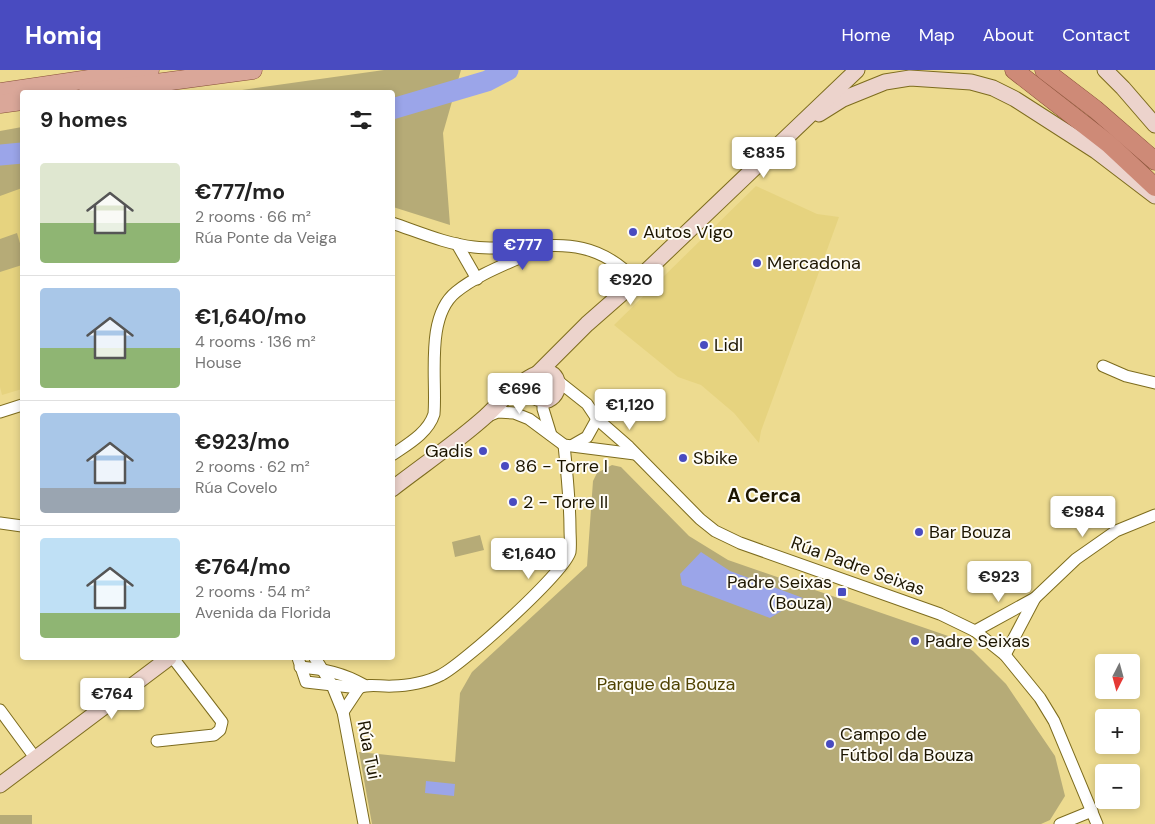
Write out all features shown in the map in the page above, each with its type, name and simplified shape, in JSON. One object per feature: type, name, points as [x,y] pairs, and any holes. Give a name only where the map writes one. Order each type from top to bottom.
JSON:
[{"type":"highway","points":[[1014,70],[1109,144],[1155,187]]},
{"type":"highway","points":[[1028,70],[1058,81],[1155,148]]},
{"type":"highway","points":[[1044,70],[1155,161]]},
{"type":"highway","points":[[1058,81],[1155,172]]},
{"type":"main road","points":[[0,92],[150,70]]},
{"type":"main road","points":[[103,90],[253,70]]},
{"type":"main road","points":[[395,487],[485,417],[514,389],[536,375],[560,350],[636,281],[857,70]]},
{"type":"main road","points":[[1105,70],[1124,88],[1155,125]]},
{"type":"main road","points":[[810,114],[822,114],[843,99],[884,82],[910,78],[971,82],[994,88],[1015,99],[1096,151],[1155,196]]},
{"type":"main road","points":[[0,104],[20,101]]},
{"type":"main road","points":[[501,401],[548,400],[557,393],[556,379],[560,350]]},
{"type":"main road","points":[[536,375],[550,373],[556,379]]},
{"type":"main road","points":[[536,375],[530,389],[540,399]]},
{"type":"main road","points":[[0,785],[168,660]]},
{"type":"street","points":[[395,224],[457,244],[500,247],[533,245],[569,246],[603,255],[623,267],[636,281]]},
{"type":"street","points":[[457,244],[477,279]]},
{"type":"street","points":[[395,453],[421,434],[432,422],[434,414],[434,365],[439,317],[449,298],[477,279],[528,254],[533,245]]},
{"type":"street","points":[[490,272],[500,260],[500,247]]},
{"type":"street","points":[[1103,366],[1126,376],[1155,383]]},
{"type":"street","name":"Rúa Padre Seixas","points":[[556,379],[587,404],[596,419],[635,454],[700,519],[729,538],[940,614],[975,631],[1004,655],[1040,698],[1054,721],[1097,824]]},
{"type":"street","points":[[540,399],[551,435]]},
{"type":"street","points":[[0,412],[20,406]]},
{"type":"street","points":[[485,417],[498,412],[514,412],[529,419],[569,445],[635,454]]},
{"type":"street","points":[[569,445],[587,437],[596,419]]},
{"type":"street","points":[[299,662],[306,682],[332,685],[394,686],[440,676],[462,661],[510,619],[561,567],[570,552],[569,445]]},
{"type":"street","points":[[975,631],[1035,598],[1084,553],[1116,531],[1155,515]]},
{"type":"street","points":[[0,523],[20,526]]},
{"type":"street","points":[[1004,655],[1035,598]]},
{"type":"street","points":[[157,741],[214,735],[220,730],[222,722],[173,660]]},
{"type":"street","name":"Rúa Tui","points":[[316,660],[332,685],[344,712],[364,824]]},
{"type":"street","points":[[299,662],[346,675],[361,686]]},
{"type":"street","points":[[344,712],[361,686]]},
{"type":"street","points":[[0,710],[36,758]]},
{"type":"street","points":[[1060,824],[1092,811]]},
{"type":"shaded area","points":[[20,183],[20,390],[2,395],[0,387],[0,185]]},
{"type":"shaded area","points":[[756,186],[817,214],[839,217],[761,431],[759,443],[734,413],[701,385],[678,377],[614,325]]},
{"type":"green space","points":[[384,70],[461,70],[443,133],[450,225],[395,208],[395,90],[242,90]]},
{"type":"green space","points":[[20,127],[20,189],[0,196],[0,131]]},
{"type":"green space","points":[[17,233],[20,243],[20,266],[0,272],[0,239]]},
{"type":"green space","name":"Parque da Bouza","points":[[612,465],[621,467],[689,536],[728,560],[951,637],[973,651],[1006,684],[1055,756],[1065,796],[1050,820],[1041,824],[372,824],[359,752],[455,762],[460,693],[472,672],[587,566],[593,481],[597,473]]},
{"type":"green space","points":[[480,535],[484,550],[455,557],[452,542]]},
{"type":"green space","points":[[0,815],[32,815],[32,824],[0,824]]},
{"type":"water","points":[[701,552],[730,571],[803,598],[770,618],[682,585],[680,574]]},
{"type":"water","points":[[426,781],[455,784],[454,796],[425,793]]},
{"type":"waterway","points":[[395,108],[487,81],[508,70]]},
{"type":"waterway","points":[[0,155],[20,153]]},
{"type":"place","name":"Autos Vigo","points":[[633,232]]},
{"type":"place","name":"Mercadona","points":[[757,263]]},
{"type":"place","name":"Lidl","points":[[704,345]]},
{"type":"place","name":"Gadis","points":[[483,451]]},
{"type":"place","name":"Sbike","points":[[683,458]]},
{"type":"place","name":"86 - Torre I","points":[[505,466]]},
{"type":"place","name":"2 - Torre II","points":[[513,502]]},
{"type":"place","name":"Bar Bouza","points":[[919,532]]},
{"type":"place","name":"Padre Seixas (Bouza)","points":[[842,592]]},
{"type":"place","name":"Padre Seixas","points":[[915,641]]},
{"type":"place","name":"Campo de Fútbol da Bouza","points":[[830,744]]},
{"type":"district","name":"A Cerca","points":[[764,495]]}]
